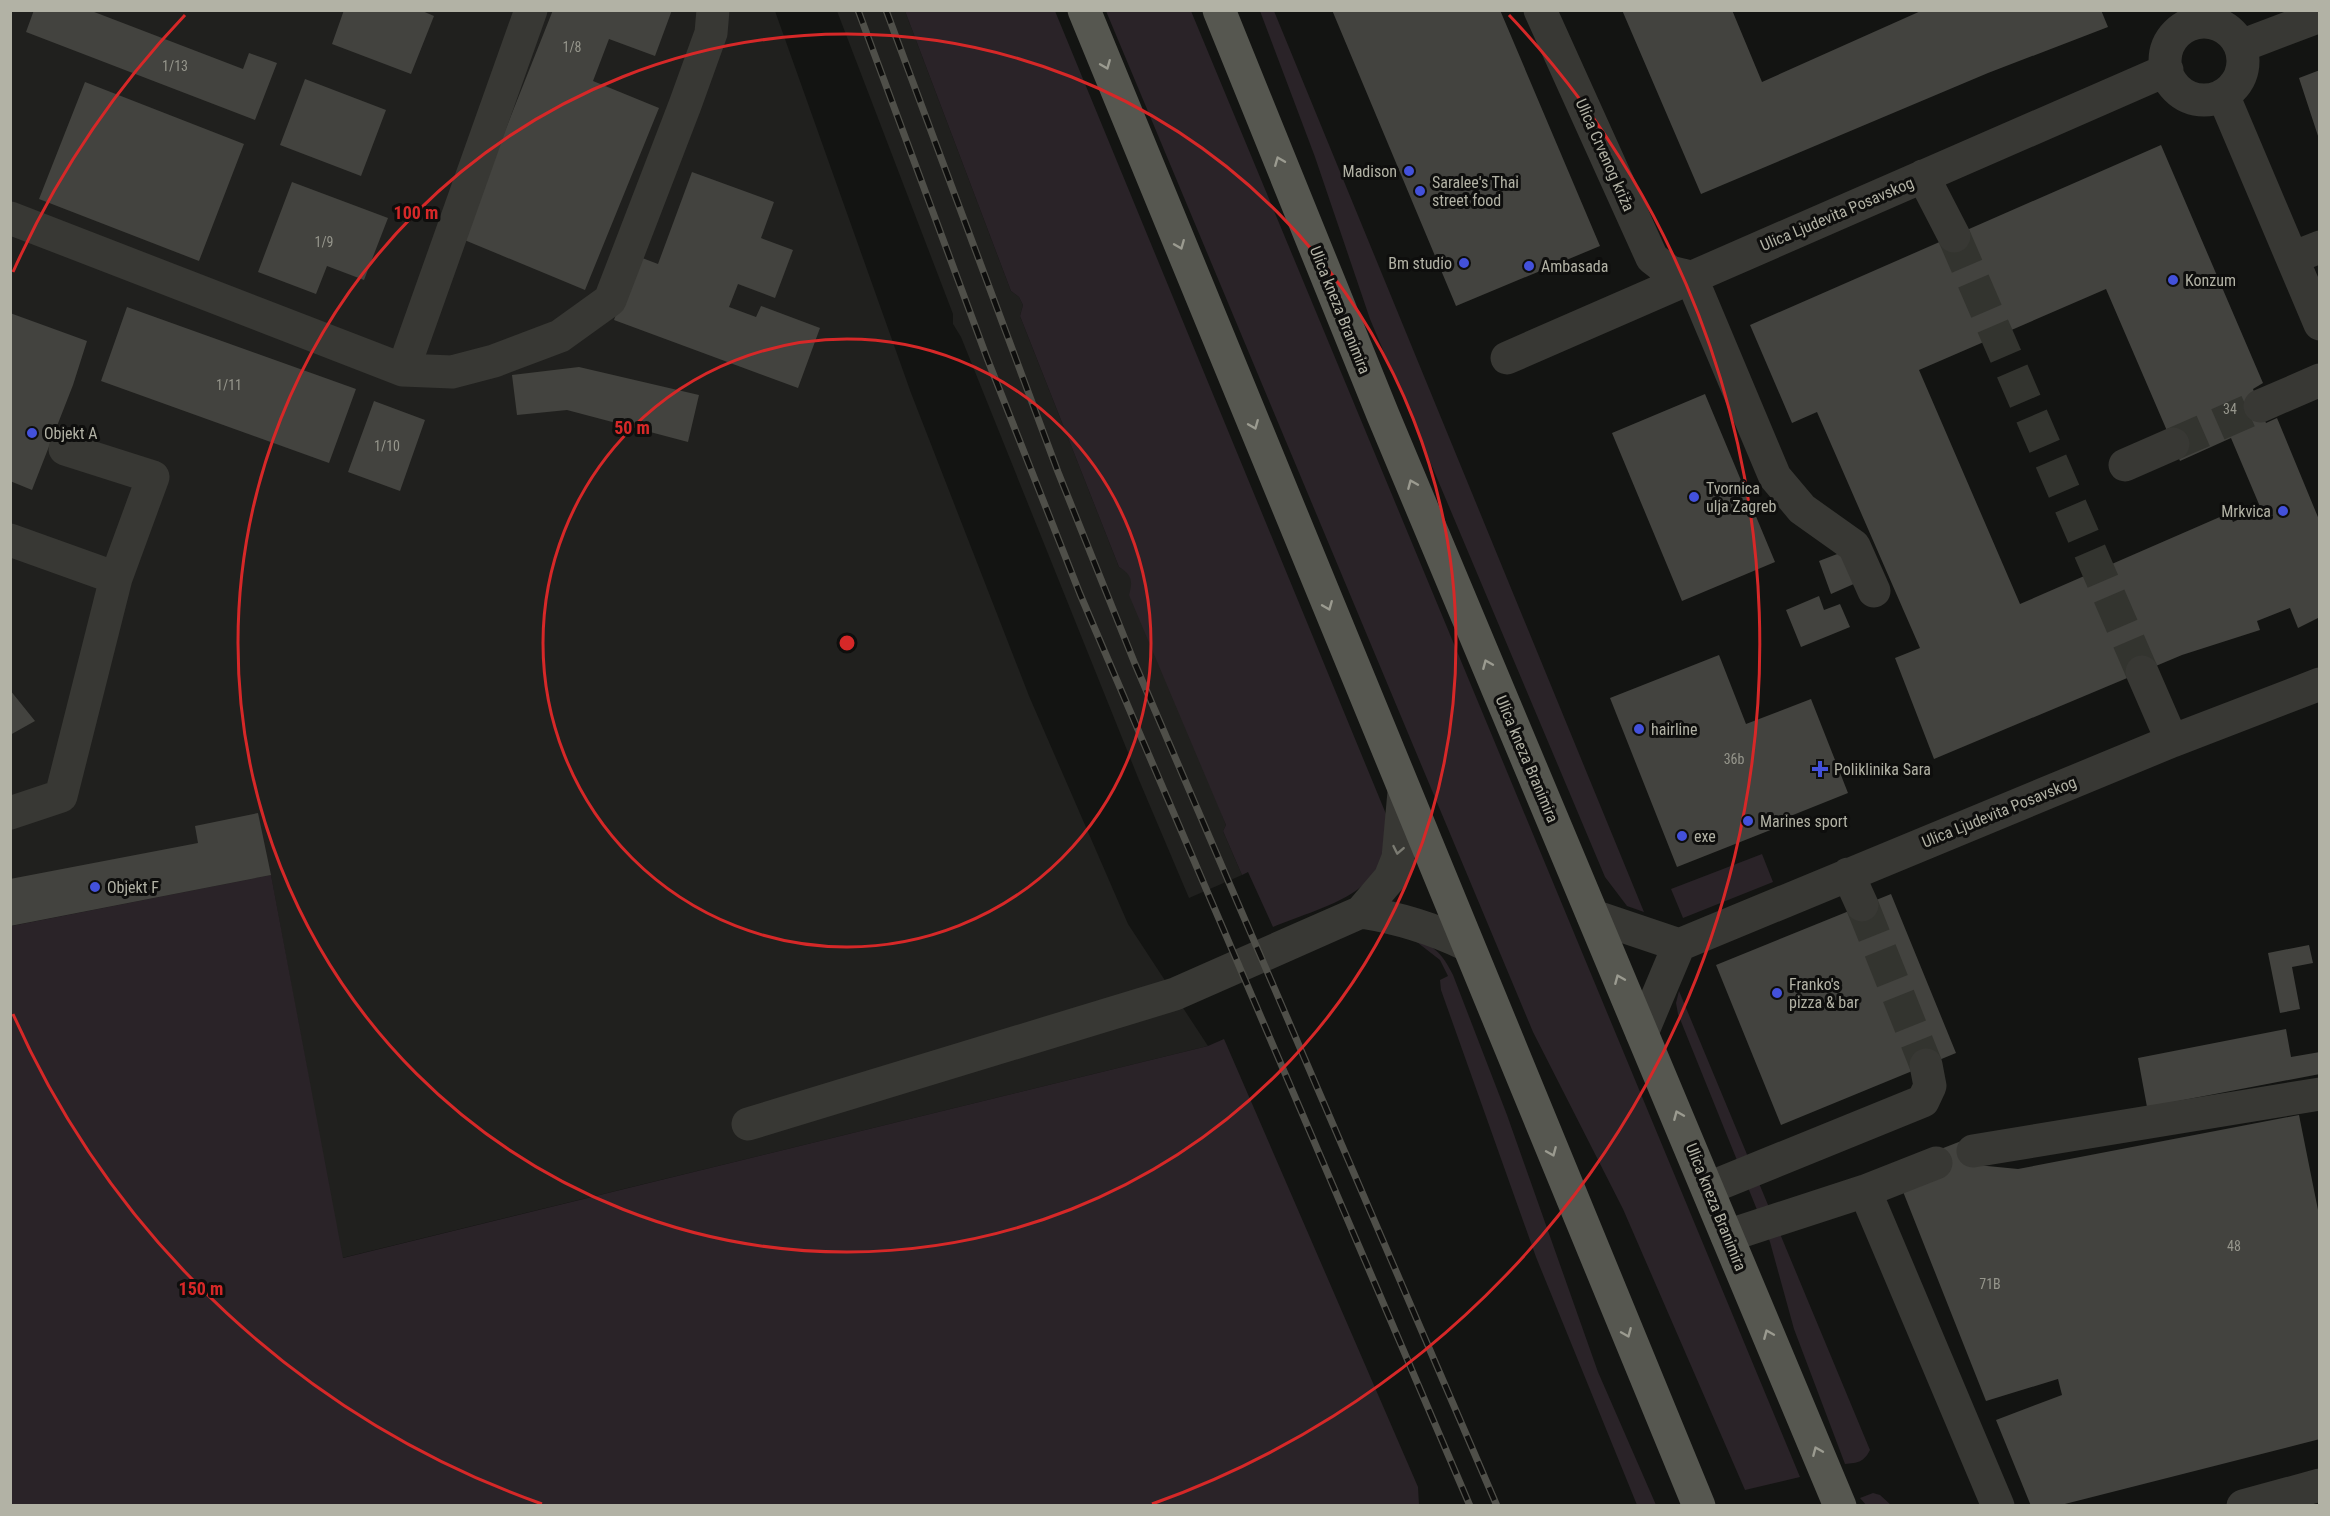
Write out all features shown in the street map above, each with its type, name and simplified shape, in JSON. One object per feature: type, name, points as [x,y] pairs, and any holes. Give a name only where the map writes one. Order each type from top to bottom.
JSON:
[{"type":"main road","points":[[1084,10],[1699,1506]]},
{"type":"main road","name":"Ulica kneza Branimira","points":[[1218,10],[1383,415],[1709,1188],[1840,1506]]},
{"type":"street","points":[[403,370],[531,10]]},
{"type":"street","points":[[10,218],[403,370],[452,372],[494,361],[560,336],[609,300],[711,33],[713,10]]},
{"type":"street","name":"Ulica Crvenog križa","points":[[1540,10],[1652,258],[1670,272],[1691,277]]},
{"type":"street","points":[[2241,46],[2319,16]]},
{"type":"street","points":[[2190,17],[2226,28],[2241,46],[2243,68],[2239,79],[2223,95],[2205,100],[2187,96],[2174,84],[2167,70],[2166,58],[2171,40],[2190,17]]},
{"type":"street","name":"Ulica Ljudevita Posavskog","points":[[1507,358],[2167,70]]},
{"type":"street","points":[[2223,95],[2306,253],[2319,324]]},
{"type":"street","points":[[1923,176],[1954,237]]},
{"type":"street","points":[[1691,277],[1775,477],[1802,509],[1854,546],[1874,591]]},
{"type":"street","points":[[2260,406],[2319,380]]},
{"type":"street","points":[[2125,465],[2173,444]]},
{"type":"street","points":[[10,813],[62,795],[116,578],[153,477],[65,449]]},
{"type":"street","points":[[10,540],[116,578]]},
{"type":"street","points":[[2142,672],[2172,741]]},
{"type":"street","name":"Ulica Ljudevita Posavskog","points":[[1680,945],[2172,741],[2319,684]]},
{"type":"street","points":[[748,1124],[1175,994],[1361,912],[1390,878],[1398,858],[1404,792]]},
{"type":"street","points":[[1848,874],[1862,906]]},
{"type":"street","points":[[1361,912],[1403,919],[1436,930],[1467,945]]},
{"type":"street","points":[[1593,916],[1680,945],[1642,1033]]},
{"type":"street","points":[[1709,1188],[1923,1101],[1930,1086],[1926,1065]]},
{"type":"street","points":[[1973,1151],[2319,1094]]},
{"type":"street","points":[[1727,1236],[1866,1191],[1936,1163]]},
{"type":"street","points":[[1866,1191],[1998,1506]]},
{"type":"street","points":[[2243,1506],[2319,1485]]},
{"type":"shaded area","points":[[11,11],[775,11],[911,393],[1029,696],[1128,924],[1208,1046],[342,1258],[271,876],[11,926]]},
{"type":"shaded area","points":[[837,11],[905,11],[1011,291],[1019,297],[1023,305],[1020,316],[1119,567],[1129,573],[1226,825],[1223,831],[1242,875],[1189,898],[1139,780],[961,337],[953,324],[953,314]]},
{"type":"shaded area","points":[[905,11],[1055,11],[1386,814],[1386,841],[1380,862],[1370,878],[1355,891],[1338,901],[1273,927],[1248,872],[1242,875],[1223,831],[1226,825],[1129,595],[1130,579],[1127,573],[1119,567],[1020,316],[1023,305],[1019,297],[1011,291]]},
{"type":"shaded area","points":[[1106,11],[1191,11],[1800,1477],[1745,1490],[1623,1209],[1533,1032]]},
{"type":"shaded area","points":[[1260,11],[1274,11],[1644,912],[1627,906],[1605,877],[1370,319],[1315,157]]},
{"type":"shaded area","points":[[1762,854],[1773,882],[1683,918],[1671,889]]},
{"type":"shaded area","points":[[271,875],[343,1258],[1208,1046],[1224,1039],[1418,1487],[1419,1505],[11,1506],[11,926]]},
{"type":"shaded area","points":[[1413,939],[1427,944],[1438,952],[1453,975],[1507,1115],[1598,1372],[1656,1505],[1637,1505],[1536,1257],[1441,990],[1440,980],[1448,976],[1440,960]]},
{"type":"shaded area","points":[[1679,991],[1870,1450],[1860,1461],[1845,1464],[1794,1329],[1770,1242],[1678,1014],[1676,1003]]},
{"type":"shaded area","points":[[1873,1493],[1880,1495],[1891,1505],[1866,1505],[1860,1498]]},
{"type":"building","points":[[34,10],[89,10],[243,69],[249,53],[277,63],[255,120],[26,32]]},
{"type":"building","points":[[344,10],[420,10],[434,16],[411,74],[332,44]]},
{"type":"building","points":[[553,10],[672,10],[655,56],[609,39],[593,81],[659,108],[585,290],[462,239]]},
{"type":"building","points":[[1332,10],[1500,10],[1600,246],[1456,306]]},
{"type":"building","points":[[1622,10],[1732,10],[1762,82],[1923,10],[2101,10],[2108,27],[1988,73],[1701,194]]},
{"type":"building","points":[[2320,70],[2320,139],[2319,139],[2299,78]]},
{"type":"building","points":[[305,79],[386,110],[361,176],[280,145]]},
{"type":"building","points":[[85,82],[244,144],[199,261],[39,199]]},
{"type":"building","points":[[2161,145],[2263,383],[2253,389],[2266,423],[2277,418],[2320,522],[2320,617],[2298,628],[2290,608],[2257,621],[2260,630],[2182,655],[1934,759],[1895,658],[1920,648],[1817,412],[1792,423],[1750,325]],"holes":[[[2106,289],[2180,461],[2231,438],[2261,509],[2233,522],[2229,513],[2020,604],[1919,370]]]},
{"type":"building","points":[[692,172],[774,202],[761,238],[793,250],[775,298],[738,284],[729,307],[756,317],[761,306],[820,328],[798,388],[614,320],[637,256],[658,264]]},
{"type":"building","points":[[292,182],[388,218],[364,280],[327,266],[316,294],[258,272]]},
{"type":"building","points":[[127,307],[356,389],[329,463],[101,381]]},
{"type":"building","name":"Objekt A","points":[[10,313],[87,341],[73,385],[32,490],[10,481]]},
{"type":"building","points":[[579,367],[699,395],[688,442],[567,410],[517,415],[512,375]]},
{"type":"building","name":"Tvornica ulja Zagreb","points":[[1705,394],[1775,562],[1682,601],[1612,433]]},
{"type":"building","points":[[374,401],[425,420],[400,491],[348,472]]},
{"type":"building","points":[[1845,551],[1856,583],[1831,594],[1819,561]]},
{"type":"building","points":[[1819,596],[1824,610],[1840,604],[1850,627],[1801,647],[1786,610]]},
{"type":"building","points":[[1719,655],[1746,724],[1811,699],[1848,793],[1783,819],[1786,824],[1677,867],[1610,698]]},
{"type":"building","points":[[10,690],[35,721],[10,735]]},
{"type":"building","points":[[258,813],[271,875],[10,926],[10,879],[198,843],[195,826]]},
{"type":"building","points":[[1891,894],[1956,1053],[1781,1125],[1716,965]]},
{"type":"building","points":[[2309,945],[2313,963],[2292,967],[2300,1009],[2280,1013],[2268,953]]},
{"type":"building","points":[[2286,1029],[2291,1057],[2320,1052],[2320,1074],[2147,1107],[2138,1058]]},
{"type":"building","points":[[2299,1115],[2320,1220],[2320,1439],[2057,1506],[2031,1506],[1996,1420],[2062,1395],[2058,1379],[1986,1401],[1902,1189],[1933,1152],[1969,1138],[1977,1165],[2018,1169]]},
{"type":"tunnel","points":[[1954,236],[2142,672]]},
{"type":"tunnel","points":[[2173,444],[2260,406]]},
{"type":"tunnel","points":[[1862,905],[1926,1065]]},
{"type":"railway","points":[[858,10],[987,358],[1080,594],[1470,1506]]},
{"type":"railway","points":[[886,10],[1058,472],[1135,664],[1497,1506]]},
{"type":"place","name":"Madison","points":[[1409,171]]},
{"type":"place","name":"Saralee's Thai street food","points":[[1420,191]]},
{"type":"place","name":"Bm studio","points":[[1464,263]]},
{"type":"place","name":"Ambasada","points":[[1529,266]]},
{"type":"place","name":"Konzum","points":[[2173,280]]},
{"type":"place","name":"Objekt A","points":[[32,433]]},
{"type":"place","name":"Tvornica ulja Zagreb","points":[[1694,497]]},
{"type":"place","name":"Mrkvica","points":[[2283,511]]},
{"type":"place","name":"hairline","points":[[1639,729]]},
{"type":"place","name":"Poliklinika Sara","points":[[1820,769]]},
{"type":"place","name":"Marines sport","points":[[1748,821]]},
{"type":"place","name":"exe","points":[[1682,836]]},
{"type":"place","name":"Objekt F","points":[[95,887]]},
{"type":"place","name":"Franko's pizza & bar","points":[[1777,993]]}]
